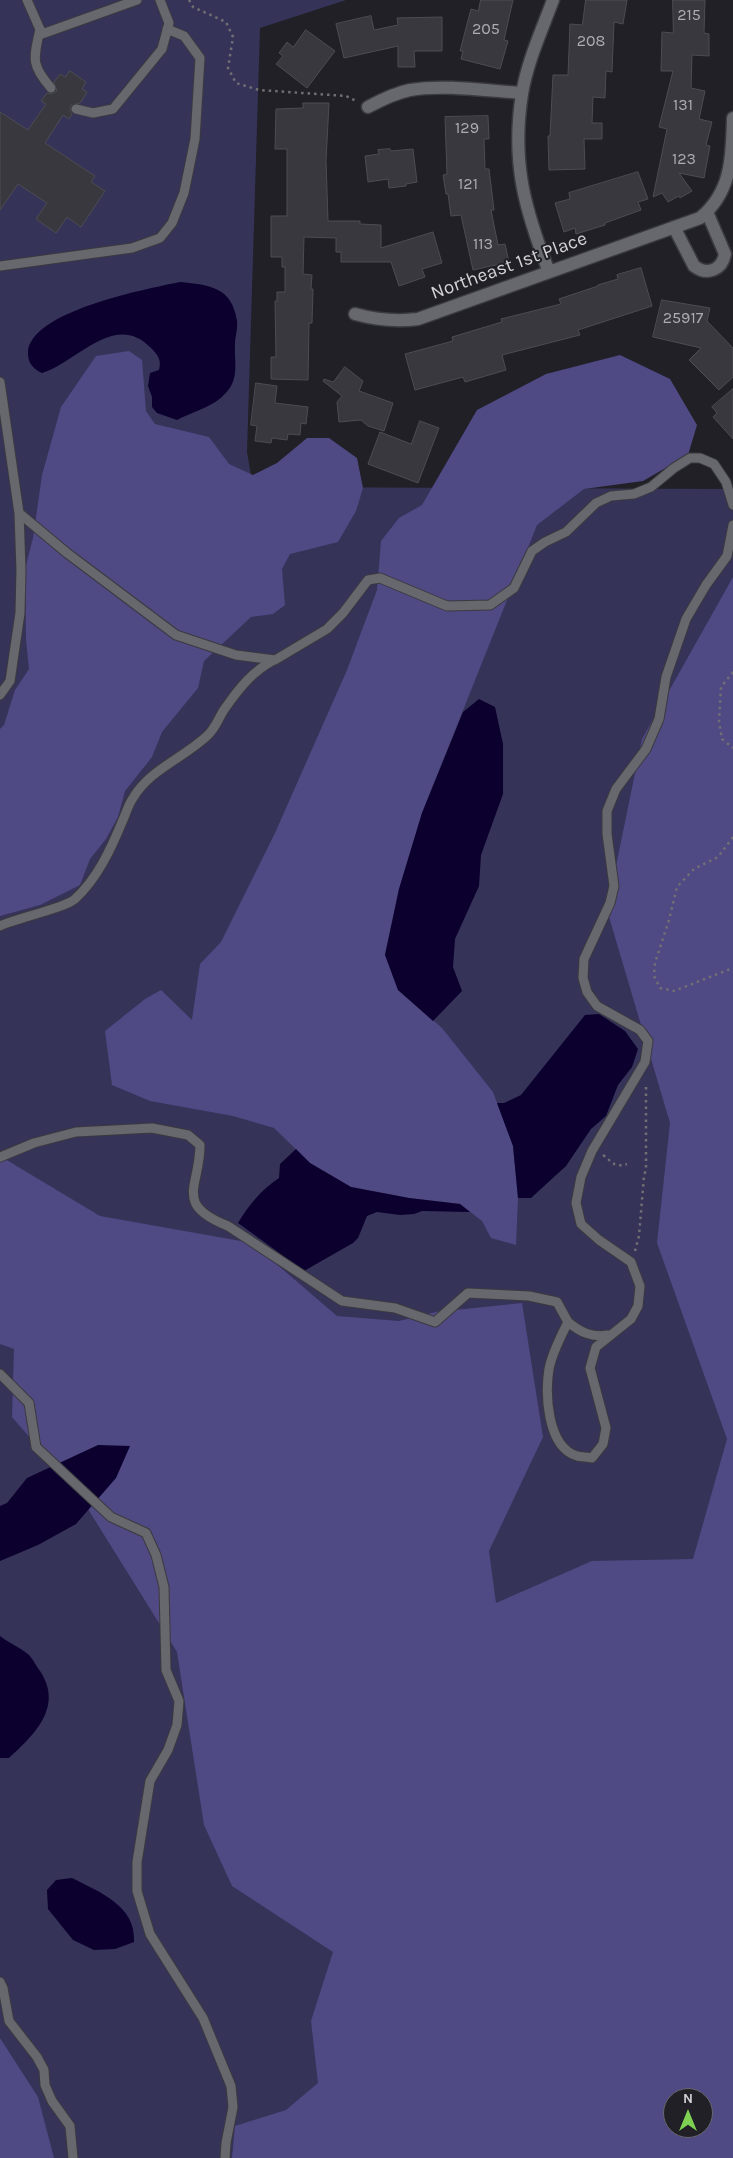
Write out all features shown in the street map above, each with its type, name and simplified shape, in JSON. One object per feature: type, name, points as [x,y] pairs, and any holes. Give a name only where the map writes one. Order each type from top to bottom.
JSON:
[{"type":"street","points":[[549,272],[530,224],[518,161],[522,93],[553,0]]},
{"type":"street","points":[[368,107],[390,96],[411,90],[435,88],[522,93]]},
{"type":"street","points":[[674,227],[694,266],[705,271],[717,269],[724,260],[724,248],[707,212],[719,198],[726,182],[732,157],[733,118]]},
{"type":"street","name":"Northeast 1st Place","points":[[355,314],[398,322],[418,319],[700,218],[707,212]]},
{"type":"lane","points":[[27,0],[42,34],[137,0]]},
{"type":"lane","points":[[76,109],[93,114],[113,109],[162,49],[169,24],[160,0]]},
{"type":"lane","points":[[40,29],[34,58],[38,73],[50,88]]},
{"type":"lane","points":[[0,266],[132,248],[160,238],[172,222],[184,193],[195,139],[200,58],[184,36],[167,29]]},
{"type":"lane","points":[[0,382],[19,514],[21,570],[20,613],[10,681],[0,695]]},
{"type":"lane","points":[[0,926],[73,901],[96,872],[112,846],[132,798],[145,782],[207,736],[218,724],[225,708],[245,681],[261,667],[327,629],[343,613],[368,580],[380,578],[447,606],[490,606],[514,588],[532,551],[545,542],[566,532],[596,503],[611,496],[634,494],[651,487],[674,468],[690,458],[700,458],[714,464],[726,482],[733,505]]},
{"type":"lane","points":[[19,514],[67,553],[176,635],[236,655],[274,660]]},
{"type":"lane","points":[[568,1322],[550,1368],[548,1396],[552,1430],[562,1446],[576,1456],[592,1458],[604,1444],[606,1428],[590,1368],[596,1347],[608,1335],[631,1319],[638,1306],[640,1286],[631,1262],[599,1240],[582,1224],[576,1203],[581,1177],[592,1151],[645,1062],[648,1041],[640,1030],[597,1006],[587,992],[583,978],[584,960],[610,903],[614,886],[607,834],[607,811],[616,788],[646,749],[659,719],[666,677],[686,620],[727,556],[733,525]]},
{"type":"lane","points":[[0,1157],[34,1143],[76,1132],[152,1128],[188,1135],[200,1145],[200,1161],[195,1175],[192,1196],[200,1210],[214,1220],[228,1226],[342,1301],[395,1308],[435,1322],[468,1292],[529,1296],[557,1302],[568,1322],[586,1334],[598,1337],[608,1335]]},
{"type":"lane","points":[[0,1374],[28,1403],[36,1447],[111,1517],[146,1533],[156,1555],[164,1587],[166,1670],[178,1701],[177,1725],[168,1750],[150,1781],[137,1862],[138,1891],[150,1934],[202,2018],[231,2086],[233,2107],[225,2158]]},
{"type":"lane","points":[[0,1982],[9,2021],[37,2057],[44,2070],[46,2085],[52,2101],[70,2126],[73,2158]]},
{"type":"path","points":[[189,0],[193,7],[226,22],[233,37],[228,68],[236,83],[259,90],[346,96],[368,107]]},
{"type":"path","points":[[733,672],[721,687],[719,722],[722,739],[733,748]]},
{"type":"path","points":[[733,837],[718,856],[694,869],[678,887],[654,963],[654,976],[660,988],[674,991],[733,968]]},
{"type":"path","points":[[631,1262],[640,1236],[646,1169],[647,1091],[645,1062]]},
{"type":"path","points":[[592,1151],[606,1158],[615,1166],[620,1167],[626,1164]]},
{"type":"shaded area","points":[[0,0],[346,0],[260,28],[247,452],[253,487],[733,489],[733,2158],[0,2158]]},
{"type":"shaded area","points":[[180,282],[218,290],[230,301],[237,321],[234,379],[224,395],[212,404],[177,420],[157,413],[152,407],[152,397],[148,386],[150,373],[159,370],[157,354],[136,337],[123,334],[95,343],[55,368],[42,373],[36,370],[30,363],[28,353],[33,338],[48,325],[68,314],[118,296]]},
{"type":"shaded area","points":[[129,351],[142,360],[146,411],[155,424],[209,437],[229,464],[253,475],[277,463],[307,438],[329,438],[357,458],[363,488],[356,511],[338,542],[290,554],[282,569],[285,605],[273,614],[251,617],[204,661],[198,688],[162,732],[152,757],[125,791],[118,817],[106,839],[90,859],[80,885],[40,905],[0,916],[0,729],[4,725],[15,690],[29,669],[26,639],[25,569],[33,538],[42,475],[61,407],[96,356]]},
{"type":"shaded area","points":[[620,355],[670,379],[697,425],[688,455],[643,481],[584,489],[537,525],[422,813],[399,889],[385,954],[398,990],[442,1028],[493,1092],[513,1146],[518,1198],[516,1245],[491,1238],[482,1221],[460,1204],[409,1198],[351,1187],[310,1163],[274,1128],[233,1116],[150,1101],[112,1085],[105,1031],[145,999],[161,990],[192,1020],[200,964],[221,942],[275,833],[347,670],[377,590],[381,541],[399,518],[422,505],[477,410],[546,374]]},
{"type":"shaded area","points":[[733,577],[733,2158],[232,2158],[235,2126],[286,2110],[318,2083],[311,2021],[333,1952],[232,1886],[204,1825],[177,1652],[78,1493],[12,1417],[14,1349],[0,1344],[0,1156],[100,1216],[252,1243],[337,1316],[399,1321],[436,1312],[522,1303],[543,1437],[489,1551],[496,1603],[592,1561],[693,1559],[727,1439],[657,1243],[670,1123],[607,910],[642,739]]},
{"type":"shaded area","points":[[479,699],[495,707],[503,744],[503,794],[481,855],[479,886],[455,939],[453,967],[462,991],[433,1021],[398,990],[385,955],[399,889],[422,813],[463,712]]},
{"type":"shaded area","points":[[599,1014],[625,1031],[638,1049],[632,1067],[618,1085],[606,1116],[591,1129],[566,1166],[531,1198],[518,1198],[513,1146],[497,1103],[504,1103],[521,1095],[585,1015]]},
{"type":"shaded area","points":[[296,1149],[310,1163],[351,1187],[409,1198],[460,1204],[470,1212],[422,1211],[414,1214],[400,1215],[377,1212],[367,1216],[358,1238],[353,1243],[304,1271],[238,1223],[256,1198],[279,1178],[280,1164]]},
{"type":"shaded area","points":[[98,1445],[130,1446],[116,1478],[76,1524],[38,1545],[0,1561],[0,1506],[7,1503],[27,1478]]},
{"type":"shaded area","points":[[0,1636],[30,1657],[47,1684],[49,1697],[43,1719],[36,1730],[9,1758],[0,1758]]},
{"type":"shaded area","points":[[72,1878],[114,1901],[122,1909],[129,1918],[133,1929],[134,1942],[115,1949],[94,1950],[73,1940],[48,1909],[47,1890],[56,1880]]},
{"type":"shaded area","points":[[0,2038],[38,2097],[54,2158],[0,2158]]},
{"type":"building","points":[[481,0],[513,0],[504,40],[508,41],[500,69],[461,59],[463,51],[460,51],[471,9],[478,11]]},
{"type":"building","points":[[586,0],[627,0],[623,24],[614,22],[612,72],[606,71],[605,98],[593,97],[592,123],[602,123],[602,139],[584,139],[585,169],[549,170],[548,136],[550,136],[553,75],[568,75],[570,24],[582,25]]},
{"type":"building","points":[[673,0],[705,0],[704,33],[709,34],[709,56],[692,55],[691,88],[705,91],[699,119],[712,122],[706,145],[710,146],[704,178],[679,173],[692,191],[668,202],[662,193],[653,197],[667,129],[659,127],[673,71],[661,71],[662,32],[673,33]]},
{"type":"building","points":[[371,16],[374,30],[398,25],[397,18],[442,17],[442,51],[414,51],[415,67],[398,67],[398,46],[344,58],[336,24]]},
{"type":"building","points":[[306,30],[335,51],[307,88],[276,64],[283,56],[279,53],[287,42],[293,47]]},
{"type":"building","points":[[70,71],[86,82],[82,89],[87,92],[80,103],[71,105],[70,110],[72,114],[69,119],[63,115],[45,143],[95,176],[91,182],[105,191],[81,227],[67,217],[56,233],[36,219],[47,203],[18,184],[0,210],[0,112],[28,130],[46,104],[41,101],[47,93],[52,94],[57,91],[54,82],[60,74],[65,77]]},
{"type":"building","points":[[303,103],[329,103],[326,161],[328,221],[360,221],[360,224],[381,225],[381,248],[433,232],[442,263],[422,269],[425,277],[399,286],[391,262],[341,262],[341,252],[336,252],[336,238],[304,237],[303,274],[312,275],[311,289],[313,289],[312,323],[309,323],[308,380],[271,379],[271,357],[276,357],[275,301],[277,301],[277,292],[285,292],[285,267],[282,267],[282,257],[271,257],[271,216],[287,216],[287,149],[275,149],[276,109],[303,108]]},
{"type":"building","points":[[488,116],[489,139],[484,139],[485,169],[489,169],[494,210],[491,210],[498,245],[505,244],[509,262],[473,270],[461,215],[451,216],[448,194],[446,194],[443,175],[447,174],[445,117]]},
{"type":"building","points":[[390,149],[391,151],[413,149],[417,182],[406,184],[406,186],[389,188],[388,179],[368,182],[365,156],[379,154],[378,150]]},
{"type":"building","points":[[638,172],[648,199],[638,202],[641,210],[605,223],[605,225],[576,234],[575,228],[564,232],[555,203],[570,199],[569,193]]},
{"type":"building","points":[[641,268],[652,306],[578,330],[580,335],[502,355],[506,370],[465,382],[463,377],[415,390],[405,354],[453,341],[452,337],[502,322],[501,319],[561,304],[559,299],[618,279],[617,275]]},
{"type":"building","points":[[662,300],[710,308],[707,321],[733,348],[733,377],[719,390],[689,360],[701,348],[653,337]]},
{"type":"building","points":[[345,367],[363,381],[359,391],[393,403],[384,431],[368,426],[361,420],[339,422],[337,402],[342,396],[323,381],[324,379],[333,382]]},
{"type":"building","points":[[256,383],[277,386],[275,403],[308,407],[306,424],[301,423],[300,435],[288,434],[287,440],[272,438],[271,443],[255,441],[257,426],[251,425]]},
{"type":"building","points":[[733,389],[733,439],[713,417],[717,413],[712,407]]},
{"type":"building","points":[[420,421],[439,428],[418,483],[368,464],[380,432],[411,444]]}]
